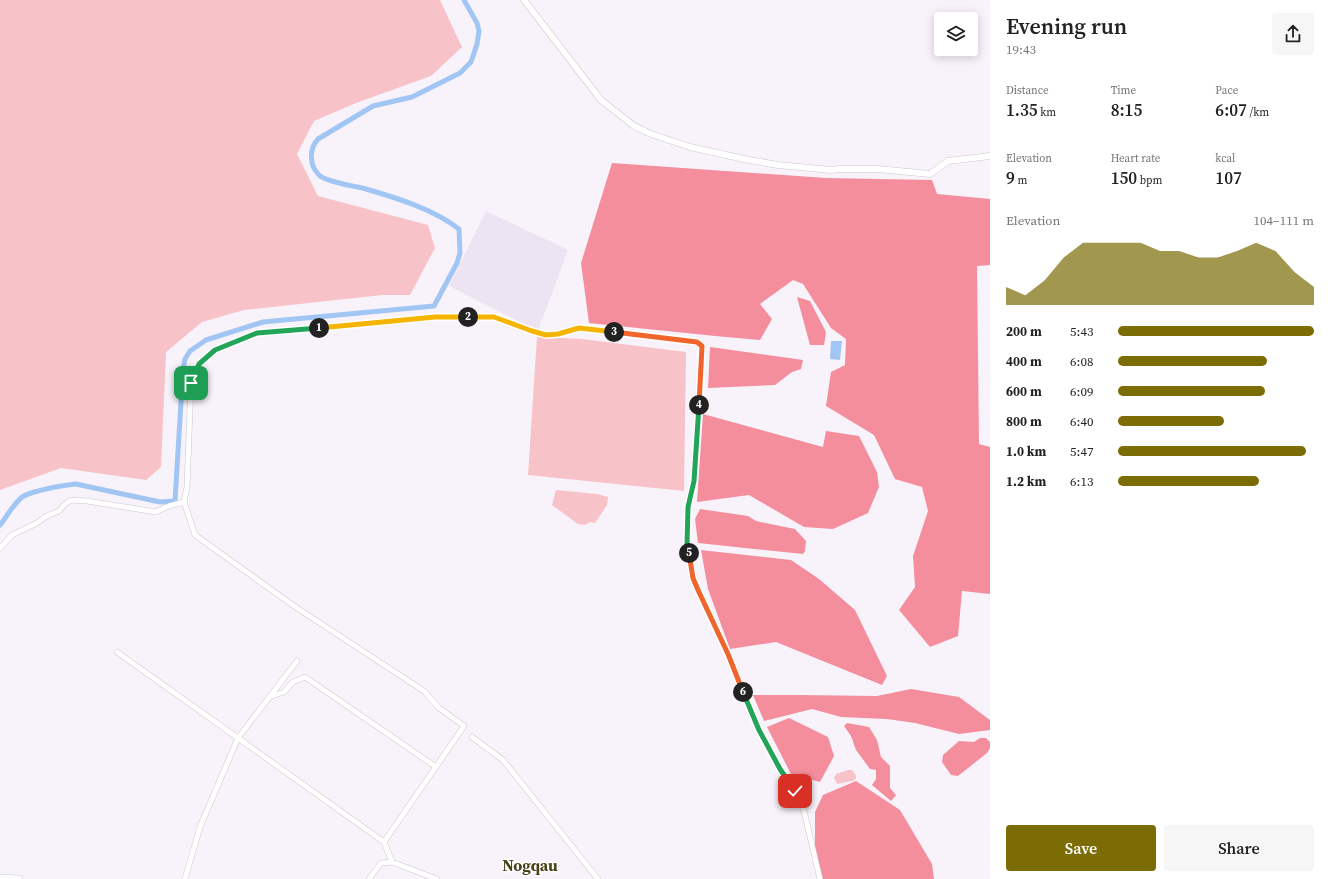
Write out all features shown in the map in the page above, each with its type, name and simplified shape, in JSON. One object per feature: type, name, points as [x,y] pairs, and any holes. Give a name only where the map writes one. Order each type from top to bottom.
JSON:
[{"type":"main road","points":[[0,878],[19,879]]},
{"type":"street","points":[[524,0],[601,100],[634,126],[651,134],[690,147],[744,159],[778,165],[831,170],[878,169],[930,174],[948,161],[990,156]]},
{"type":"street","points":[[384,842],[464,726],[439,708],[424,691],[294,606],[195,536],[184,502],[187,487],[191,383],[199,364],[215,350],[257,333],[435,317],[494,317],[546,335],[558,334],[579,328],[697,342],[702,346],[694,481],[688,507],[687,522],[687,545],[693,578],[728,654],[759,730],[780,769],[795,791],[804,811],[820,879]]},
{"type":"street","points":[[0,548],[12,535],[59,511],[71,500],[87,501],[156,512],[168,506],[184,502]]},
{"type":"street","points":[[117,652],[384,842],[392,862]]},
{"type":"street","points":[[185,879],[200,827],[238,738],[297,661]]},
{"type":"street","points":[[269,697],[284,692],[293,682],[305,677],[436,767]]},
{"type":"street","points":[[472,737],[503,760],[598,879]]},
{"type":"street","points":[[369,879],[381,863],[392,862],[437,879]]},
{"type":"shaded area","points":[[0,0],[440,0],[462,47],[431,76],[356,103],[314,121],[297,154],[318,196],[428,225],[435,248],[410,295],[382,295],[244,310],[202,322],[166,352],[161,467],[146,480],[61,468],[0,490]]},
{"type":"shaded area","points":[[612,163],[826,178],[932,180],[937,194],[990,199],[990,265],[977,266],[979,444],[990,447],[990,594],[962,591],[958,636],[930,647],[899,610],[915,587],[913,556],[928,511],[922,487],[895,479],[874,435],[826,406],[831,372],[845,365],[846,339],[831,328],[803,284],[793,280],[760,304],[772,319],[760,340],[589,323],[581,263]]},
{"type":"shaded area","points":[[486,211],[568,250],[538,331],[449,286]]},
{"type":"shaded area","points":[[797,297],[810,301],[826,332],[824,345],[810,345]]},
{"type":"shaded area","points":[[537,337],[582,339],[686,352],[684,491],[528,475]]},
{"type":"shaded area","points":[[710,347],[803,360],[801,369],[792,372],[775,385],[708,388]]},
{"type":"shaded area","points":[[703,414],[823,447],[826,431],[859,436],[877,472],[879,487],[868,513],[833,529],[804,527],[749,495],[697,502]]},
{"type":"shaded area","points":[[556,490],[597,494],[608,497],[607,505],[595,523],[590,522],[585,525],[578,524],[552,505]]},
{"type":"shaded area","points":[[700,509],[748,516],[756,521],[795,529],[806,541],[805,551],[803,554],[698,543],[695,519]]},
{"type":"shaded area","points":[[701,550],[791,560],[819,579],[855,610],[887,676],[882,685],[776,642],[730,649],[708,589]]},
{"type":"shaded area","points":[[911,689],[959,697],[990,720],[990,730],[959,734],[915,723],[887,719],[841,717],[812,709],[764,721],[753,695],[877,696]]},
{"type":"shaded area","points":[[789,718],[828,737],[834,756],[820,782],[791,774],[767,727]]},
{"type":"shaded area","points":[[847,723],[869,727],[877,740],[881,757],[890,766],[890,788],[896,795],[891,801],[872,785],[876,779],[876,770],[870,769],[856,750],[851,736],[844,726]]},
{"type":"shaded area","points":[[980,738],[986,738],[990,742],[990,748],[987,753],[958,776],[951,775],[942,762],[943,755],[959,741],[974,742]]},
{"type":"shaded area","points":[[852,770],[856,776],[856,779],[837,784],[834,778],[836,774]]},
{"type":"shaded area","points":[[856,781],[900,810],[932,864],[934,879],[823,879],[815,853],[815,812],[823,795]]},
{"type":"water","points":[[831,341],[842,341],[840,360],[830,359]]},
{"type":"waterway","points":[[0,525],[15,504],[25,495],[47,489],[76,484],[160,502],[175,501],[183,369],[185,359],[190,351],[206,340],[263,322],[434,306],[457,263],[460,253],[459,229],[438,216],[402,200],[378,192],[328,180],[319,175],[313,167],[311,157],[313,147],[318,139],[373,106],[412,97],[460,73],[471,62],[477,44],[479,31],[477,23],[464,0]]},
{"type":"district","name":"Nogqau","points":[[530,865]]},
{"type":"route","points":[[191,383],[199,364],[215,350],[257,333],[435,317],[494,317],[546,335],[558,334],[579,328],[697,342],[702,346],[702,357],[694,481],[688,507],[687,545],[693,578],[728,654],[759,730],[780,769],[795,791]]}]
